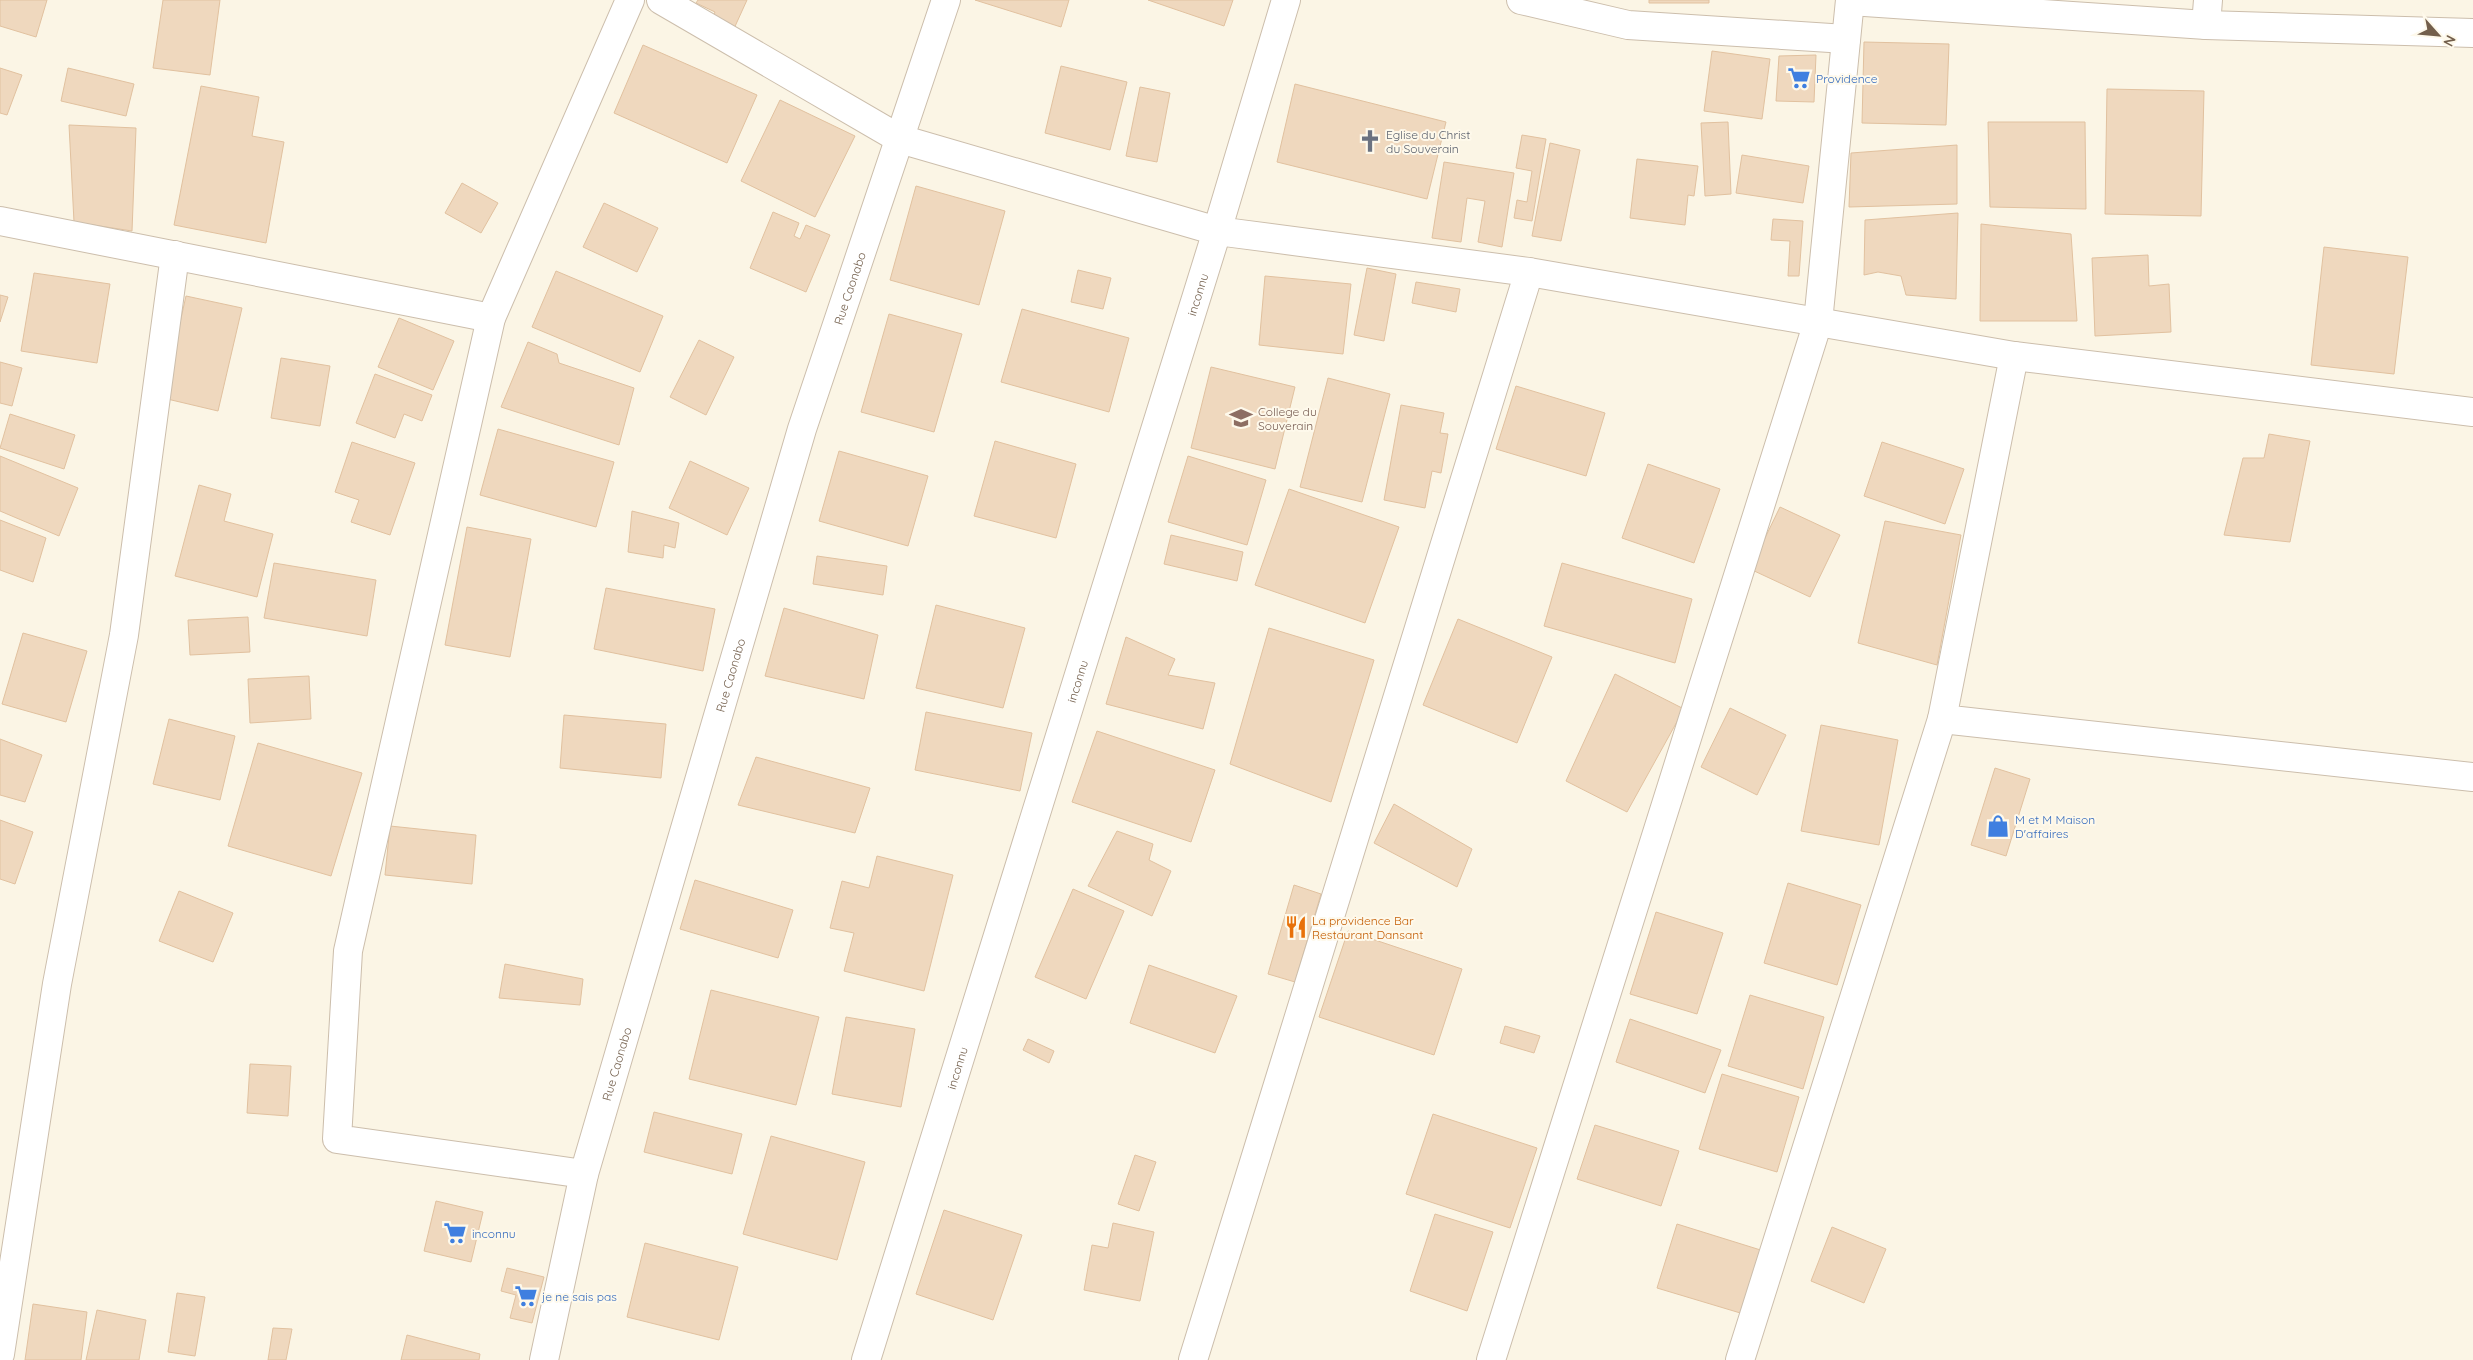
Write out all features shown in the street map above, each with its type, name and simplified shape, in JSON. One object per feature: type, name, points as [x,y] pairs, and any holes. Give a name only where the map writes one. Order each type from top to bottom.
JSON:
[{"type":"street","points":[[584,1174],[337,1139],[348,951],[491,318],[630,0]]},
{"type":"street","points":[[661,0],[900,140],[1217,231],[1529,272],[2014,356],[2473,412]]},
{"type":"street","name":"Rue Caonabo","points":[[544,1360],[584,1174],[802,429],[946,0]]},
{"type":"street","name":"inconnu","points":[[866,1360],[1217,231],[1286,0]]},
{"type":"street","points":[[1521,0],[1628,24],[1846,38]]},
{"type":"street","points":[[1491,1360],[1818,322],[1850,0],[2207,13],[2473,33]]},
{"type":"street","points":[[0,221],[491,318]]},
{"type":"street","points":[[0,1354],[57,984],[124,635],[175,255]]},
{"type":"street","points":[[1193,1360],[1529,272]]},
{"type":"street","points":[[1740,1360],[1942,719],[2014,356]]},
{"type":"street","points":[[1942,719],[2473,776]]},
{"type":"building","points":[[0,0],[47,0],[36,37],[0,26]]},
{"type":"building","points":[[163,0],[220,0],[210,75],[153,68]]},
{"type":"building","points":[[698,0],[747,0],[732,33],[710,23],[715,12],[696,3]]},
{"type":"building","points":[[975,0],[1069,0],[1061,27]]},
{"type":"building","points":[[1148,0],[1233,0],[1224,26]]},
{"type":"building","points":[[1649,0],[1709,0],[1709,3],[1649,3]]},
{"type":"building","points":[[1864,42],[1949,44],[1946,125],[1862,123]]},
{"type":"building","points":[[643,45],[757,95],[727,163],[614,113]]},
{"type":"building","points":[[1712,51],[1770,59],[1762,119],[1704,111]]},
{"type":"building","points":[[1816,55],[1814,102],[1776,101],[1779,56]]},
{"type":"building","points":[[1061,66],[1127,82],[1110,150],[1045,133]]},
{"type":"building","points":[[0,68],[22,75],[7,115],[0,113]]},
{"type":"building","points":[[68,68],[134,84],[126,116],[61,101]]},
{"type":"building","points":[[1295,84],[1446,122],[1427,199],[1277,162]]},
{"type":"building","points":[[201,86],[259,97],[252,136],[284,142],[266,243],[174,225]]},
{"type":"building","points":[[1140,87],[1170,93],[1157,162],[1126,156]]},
{"type":"building","points":[[2107,89],[2204,91],[2201,216],[2105,214]]},
{"type":"building","points":[[780,100],[855,136],[815,217],[741,181]]},
{"type":"building","points":[[1728,122],[1731,194],[1705,196],[1701,123]]},
{"type":"building","points":[[1988,122],[2085,122],[2086,209],[1990,207]]},
{"type":"building","points":[[69,125],[136,128],[132,231],[74,222]]},
{"type":"building","points":[[1522,135],[1546,139],[1532,221],[1514,218],[1517,200],[1527,202],[1532,171],[1516,168]]},
{"type":"building","points":[[1550,143],[1580,150],[1561,241],[1532,236]]},
{"type":"building","points":[[1957,145],[1957,204],[1849,207],[1851,153]]},
{"type":"building","points":[[1742,155],[1809,166],[1803,203],[1736,193]]},
{"type":"building","points":[[1637,159],[1698,166],[1694,196],[1688,195],[1685,225],[1630,218]]},
{"type":"building","points":[[1444,162],[1514,173],[1502,247],[1478,242],[1485,201],[1467,198],[1461,242],[1432,238]]},
{"type":"building","points":[[462,183],[498,203],[481,233],[445,213]]},
{"type":"building","points":[[916,186],[1005,211],[979,305],[890,280]]},
{"type":"building","points":[[604,203],[658,228],[637,272],[583,247]]},
{"type":"building","points":[[773,212],[799,223],[794,236],[800,239],[806,225],[830,235],[806,292],[750,268]]},
{"type":"building","points":[[1958,213],[1956,299],[1906,295],[1901,276],[1878,272],[1864,275],[1865,220]]},
{"type":"building","points":[[1773,219],[1803,221],[1799,276],[1788,276],[1790,241],[1771,240]]},
{"type":"building","points":[[1981,224],[2071,234],[2077,321],[1980,321]]},
{"type":"building","points":[[2324,247],[2408,257],[2394,374],[2311,365]]},
{"type":"building","points":[[2148,255],[2149,286],[2169,284],[2171,332],[2095,336],[2092,258]]},
{"type":"building","points":[[1367,268],[1396,274],[1384,341],[1354,335]]},
{"type":"building","points":[[1078,270],[1111,278],[1103,309],[1071,302]]},
{"type":"building","points":[[556,271],[663,316],[640,372],[532,327]]},
{"type":"building","points":[[34,273],[110,284],[97,363],[21,351]]},
{"type":"building","points":[[1265,276],[1351,284],[1343,354],[1259,345]]},
{"type":"building","points":[[1416,282],[1460,289],[1456,312],[1412,303]]},
{"type":"building","points":[[0,295],[8,297],[0,322]]},
{"type":"building","points":[[186,296],[242,308],[218,411],[163,398]]},
{"type":"building","points":[[1022,309],[1129,338],[1109,412],[1001,382]]},
{"type":"building","points":[[889,314],[962,334],[934,432],[861,412]]},
{"type":"building","points":[[399,318],[454,341],[433,390],[378,367]]},
{"type":"building","points":[[699,340],[734,357],[706,415],[670,397]]},
{"type":"building","points":[[528,342],[557,354],[559,363],[634,388],[619,445],[501,407]]},
{"type":"building","points":[[281,358],[330,366],[320,426],[271,418]]},
{"type":"building","points":[[0,362],[22,368],[12,406],[0,403]]},
{"type":"building","points":[[1211,367],[1295,387],[1275,469],[1191,448]]},
{"type":"building","points":[[375,374],[432,395],[422,421],[404,414],[395,438],[356,423]]},
{"type":"building","points":[[1328,378],[1390,394],[1362,502],[1300,487]]},
{"type":"building","points":[[1516,386],[1605,413],[1586,476],[1496,449]]},
{"type":"building","points":[[1401,405],[1444,413],[1440,433],[1448,434],[1441,473],[1432,471],[1425,508],[1384,500]]},
{"type":"building","points":[[10,414],[75,435],[64,469],[0,448]]},
{"type":"building","points":[[498,429],[614,462],[596,527],[480,495]]},
{"type":"building","points":[[2269,434],[2310,441],[2290,542],[2224,535],[2243,458],[2264,458]]},
{"type":"building","points":[[995,441],[1076,464],[1056,538],[974,516]]},
{"type":"building","points":[[352,442],[415,463],[390,535],[351,522],[359,500],[335,492]]},
{"type":"building","points":[[1882,442],[1964,469],[1945,524],[1864,496]]},
{"type":"building","points":[[839,451],[928,476],[908,546],[819,521]]},
{"type":"building","points":[[0,456],[78,488],[59,536],[0,511]]},
{"type":"building","points":[[1188,456],[1266,480],[1247,545],[1168,522]]},
{"type":"building","points":[[690,461],[749,488],[727,535],[669,508]]},
{"type":"building","points":[[1648,464],[1720,489],[1694,563],[1622,538]]},
{"type":"building","points":[[199,485],[231,494],[224,521],[273,534],[257,597],[175,576]]},
{"type":"building","points":[[1289,489],[1399,527],[1365,623],[1255,585]]},
{"type":"building","points":[[1780,507],[1840,535],[1810,597],[1750,569]]},
{"type":"building","points":[[632,511],[679,523],[675,548],[664,545],[663,558],[628,552]]},
{"type":"building","points":[[0,520],[46,538],[33,582],[0,570]]},
{"type":"building","points":[[1885,521],[1961,535],[1937,665],[1858,643]]},
{"type":"building","points":[[467,527],[531,539],[510,657],[445,645]]},
{"type":"building","points":[[1171,535],[1243,552],[1237,581],[1164,564]]},
{"type":"building","points":[[817,556],[887,566],[883,595],[813,584]]},
{"type":"building","points":[[274,563],[376,580],[367,636],[264,618]]},
{"type":"building","points":[[1562,563],[1692,599],[1675,663],[1544,626]]},
{"type":"building","points":[[606,588],[715,609],[703,671],[594,649]]},
{"type":"building","points":[[936,605],[1025,628],[1003,708],[916,688]]},
{"type":"building","points":[[784,608],[878,635],[864,699],[765,676]]},
{"type":"building","points":[[248,617],[250,652],[190,655],[188,620]]},
{"type":"building","points":[[1458,619],[1552,657],[1517,743],[1423,705]]},
{"type":"building","points":[[1269,628],[1374,660],[1331,802],[1230,764]]},
{"type":"building","points":[[23,633],[87,651],[66,722],[2,704]]},
{"type":"building","points":[[1126,637],[1175,659],[1168,675],[1215,683],[1203,729],[1106,704]]},
{"type":"building","points":[[1615,674],[1684,709],[1627,812],[1566,781]]},
{"type":"building","points":[[309,676],[311,719],[250,723],[248,679]]},
{"type":"building","points":[[1730,708],[1786,735],[1757,795],[1701,767]]},
{"type":"building","points":[[926,712],[1032,733],[1020,791],[915,770]]},
{"type":"building","points":[[564,715],[666,724],[661,778],[560,768]]},
{"type":"building","points":[[169,719],[235,736],[220,800],[153,784]]},
{"type":"building","points":[[1821,725],[1898,740],[1879,845],[1801,831]]},
{"type":"building","points":[[1097,731],[1215,770],[1191,842],[1072,802]]},
{"type":"building","points":[[0,739],[42,755],[25,802],[0,795]]},
{"type":"building","points":[[258,743],[362,773],[331,876],[228,846]]},
{"type":"building","points":[[756,757],[870,788],[855,833],[738,805]]},
{"type":"building","points":[[1995,768],[2030,779],[2006,856],[1971,845]]},
{"type":"building","points":[[1394,804],[1472,849],[1457,887],[1374,843]]},
{"type":"building","points":[[0,820],[33,832],[15,884],[0,879]]},
{"type":"building","points":[[390,826],[476,835],[472,884],[385,875]]},
{"type":"building","points":[[1117,831],[1153,844],[1149,860],[1171,871],[1152,916],[1088,886]]},
{"type":"building","points":[[877,856],[953,875],[924,991],[844,971],[854,933],[830,928],[842,881],[869,888]]},
{"type":"building","points":[[695,880],[793,910],[778,958],[680,929]]},
{"type":"building","points":[[1788,883],[1861,905],[1837,985],[1764,963]]},
{"type":"building","points":[[1294,885],[1321,894],[1295,982],[1268,974]]},
{"type":"building","points":[[1073,889],[1124,911],[1086,999],[1035,977]]},
{"type":"building","points":[[179,891],[233,913],[213,962],[159,941]]},
{"type":"building","points":[[1656,912],[1723,933],[1697,1014],[1630,994]]},
{"type":"building","points":[[1348,931],[1462,969],[1434,1055],[1319,1017]]},
{"type":"building","points":[[505,964],[583,979],[580,1005],[499,998]]},
{"type":"building","points":[[1149,965],[1237,996],[1215,1053],[1130,1023]]},
{"type":"building","points":[[711,990],[819,1017],[796,1105],[689,1079]]},
{"type":"building","points":[[1750,995],[1824,1017],[1803,1089],[1728,1066]]},
{"type":"building","points":[[846,1017],[915,1029],[901,1107],[832,1094]]},
{"type":"building","points":[[1630,1019],[1721,1050],[1705,1093],[1616,1062]]},
{"type":"building","points":[[1505,1026],[1540,1036],[1534,1053],[1500,1043]]},
{"type":"building","points":[[1028,1039],[1054,1051],[1049,1063],[1023,1050]]},
{"type":"building","points":[[250,1064],[291,1066],[288,1116],[247,1113]]},
{"type":"building","points":[[1722,1074],[1799,1097],[1777,1172],[1699,1149]]},
{"type":"building","points":[[654,1112],[742,1134],[732,1174],[644,1152]]},
{"type":"building","points":[[1433,1114],[1537,1148],[1510,1228],[1406,1194]]},
{"type":"building","points":[[1595,1125],[1679,1151],[1661,1206],[1577,1179]]},
{"type":"building","points":[[771,1136],[865,1162],[837,1260],[743,1234]]},
{"type":"building","points":[[1135,1155],[1156,1162],[1139,1211],[1118,1204]]},
{"type":"building","points":[[436,1201],[483,1212],[471,1262],[424,1251]]},
{"type":"building","points":[[944,1210],[1022,1235],[993,1320],[916,1294]]},
{"type":"building","points":[[1435,1214],[1493,1232],[1467,1311],[1410,1291]]},
{"type":"building","points":[[1113,1223],[1154,1232],[1140,1301],[1084,1290],[1092,1245],[1108,1248]]},
{"type":"building","points":[[1677,1224],[1767,1252],[1747,1315],[1657,1288]]},
{"type":"building","points":[[1832,1227],[1886,1249],[1864,1303],[1811,1281]]},
{"type":"building","points":[[645,1243],[738,1267],[719,1340],[627,1317]]},
{"type":"building","points":[[507,1268],[544,1277],[532,1323],[510,1318],[516,1295],[501,1291]]},
{"type":"building","points":[[177,1293],[205,1297],[195,1356],[168,1352]]},
{"type":"building","points":[[33,1304],[87,1312],[81,1360],[25,1360]]},
{"type":"building","points":[[97,1310],[146,1320],[139,1360],[86,1360]]},
{"type":"building","points":[[273,1328],[292,1329],[286,1360],[268,1360]]},
{"type":"building","points":[[407,1335],[480,1354],[479,1360],[401,1360]]},
{"type":"place","name":"Providence","points":[[1799,78]]},
{"type":"place","name":"Eglise du Christ du Souverain","points":[[1370,141]]},
{"type":"place","name":"College du Souverain","points":[[1241,418]]},
{"type":"place","name":"M et M Maison D'affaires","points":[[1998,826]]},
{"type":"place","name":"La providence Bar Restaurant Dansant","points":[[1296,927]]},
{"type":"place","name":"inconnu","points":[[455,1233]]},
{"type":"place","name":"je ne sais pas","points":[[526,1296]]}]
